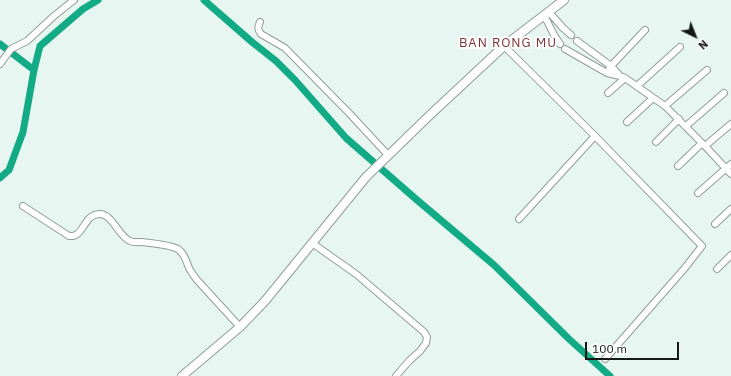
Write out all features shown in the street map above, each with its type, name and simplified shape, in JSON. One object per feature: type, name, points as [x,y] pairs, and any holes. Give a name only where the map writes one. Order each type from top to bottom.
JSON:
[{"type":"street","points":[[2,61],[11,49],[27,42],[54,16],[74,0]]},
{"type":"street","points":[[182,376],[240,326],[265,301],[366,177],[388,155],[504,46],[564,0]]},
{"type":"street","points":[[546,13],[571,35]]},
{"type":"street","points":[[546,13],[560,44]]},
{"type":"street","points":[[260,22],[258,31],[285,48],[388,155]]},
{"type":"street","points":[[607,72],[645,30]]},
{"type":"street","points":[[577,41],[611,66],[623,77],[665,106],[704,145],[728,166],[731,174]]},
{"type":"street","points":[[504,46],[595,136],[702,246],[684,269],[605,359]]},
{"type":"street","points":[[637,86],[680,48]]},
{"type":"street","points":[[565,49],[607,72],[623,77]]},
{"type":"street","points":[[665,106],[707,70]]},
{"type":"street","points":[[608,93],[623,77]]},
{"type":"street","points":[[686,126],[724,93]]},
{"type":"street","points":[[627,122],[653,98]]},
{"type":"street","points":[[656,142],[679,119]]},
{"type":"street","points":[[678,166],[731,124]]},
{"type":"street","points":[[519,219],[595,136]]},
{"type":"street","points":[[698,193],[728,166]]},
{"type":"street","points":[[23,206],[69,236],[76,235],[92,216],[101,214],[107,216],[129,241],[170,246],[178,250],[184,256],[192,274],[240,326]]},
{"type":"street","points":[[715,224],[731,209]]},
{"type":"street","points":[[312,243],[356,274],[424,332],[427,337],[426,343],[396,376]]},
{"type":"street","points":[[717,269],[731,255]]},
{"type":"waterway","points":[[0,178],[9,170],[23,132],[34,70],[40,46],[83,9],[98,0]]},
{"type":"waterway","points":[[204,0],[276,61],[295,80],[346,138],[494,265],[569,339],[610,376]]},
{"type":"waterway","points":[[0,44],[34,70]]},
{"type":"district","name":"BAN RONG MU","points":[[508,43]]}]
